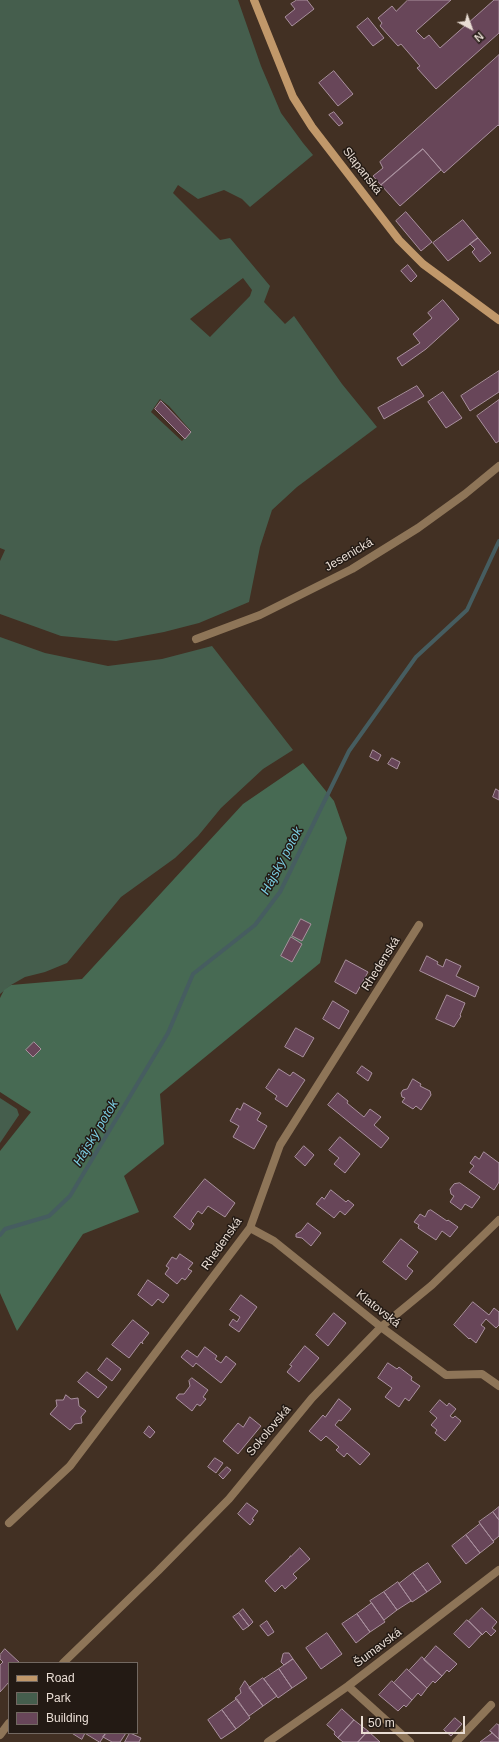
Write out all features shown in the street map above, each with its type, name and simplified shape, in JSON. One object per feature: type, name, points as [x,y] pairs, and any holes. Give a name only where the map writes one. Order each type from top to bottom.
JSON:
[{"type":"street","name":"Slapanská","points":[[254,0],[294,97],[312,127],[399,240],[422,264],[499,320]]},
{"type":"street","name":"Jesenická","points":[[196,639],[260,615],[352,569],[418,528],[465,494],[499,466]]},
{"type":"street","name":"Rhedenská","points":[[9,1523],[70,1466],[250,1228],[280,1146],[419,925]]},
{"type":"street","name":"Sokolovská","points":[[64,1662],[158,1571],[229,1499],[312,1398],[381,1327],[432,1285],[499,1220]]},
{"type":"street","name":"Klatovská","points":[[250,1228],[274,1241],[381,1327],[446,1375],[482,1374],[499,1386]]},
{"type":"street","name":"Šumavská","points":[[268,1742],[348,1686],[497,1575]]},
{"type":"street","points":[[348,1686],[410,1742]]},
{"type":"street","points":[[456,1742],[491,1705]]},
{"type":"street","points":[[0,1735],[8,1724]]},
{"type":"green space","points":[[0,0],[238,0],[261,66],[281,113],[313,155],[250,207],[242,199],[224,190],[198,199],[178,185],[173,193],[220,240],[230,238],[270,286],[264,302],[285,324],[294,316],[342,384],[377,427],[297,487],[272,510],[260,547],[249,602],[199,623],[164,632],[116,641],[61,636],[0,614],[0,561],[5,550],[0,548]],"holes":[[[243,278],[252,290],[250,296],[210,337],[190,319]],[[160,399],[169,406],[191,431],[182,441],[151,412]]]},
{"type":"green space","points":[[0,637],[45,653],[108,666],[162,659],[212,646],[293,750],[263,769],[221,808],[198,836],[175,858],[121,897],[67,963],[45,972],[25,977],[11,985],[0,994]]},
{"type":"green space","points":[[303,763],[334,801],[347,838],[320,963],[160,1094],[164,1144],[124,1176],[139,1212],[83,1234],[17,1331],[0,1293],[0,1151],[31,1112],[0,1092],[0,998],[4,990],[11,985],[82,979],[243,804]]},
{"type":"green space","points":[[0,1098],[17,1109],[19,1115],[0,1143]]},
{"type":"building","points":[[297,0],[307,0],[314,9],[292,26],[285,17],[295,9],[291,4]]},
{"type":"building","points":[[408,0],[451,0],[416,31],[424,39],[429,35],[440,48],[494,0],[499,0],[499,33],[436,89],[417,68],[420,66],[401,44],[398,46],[380,26],[382,23],[378,18],[392,6],[396,11]]},
{"type":"building","points":[[368,18],[384,38],[373,46],[357,27]]},
{"type":"building","points":[[499,55],[499,126],[498,125],[444,173],[423,149],[381,185],[373,176],[383,168],[380,162]]},
{"type":"building","points":[[334,71],[353,94],[338,106],[319,83]]},
{"type":"building","points":[[334,112],[343,123],[339,126],[329,115]]},
{"type":"building","points":[[423,149],[441,170],[400,206],[381,185]]},
{"type":"building","points":[[406,212],[432,242],[421,251],[396,221]]},
{"type":"building","points":[[463,220],[478,238],[448,261],[433,243]]},
{"type":"building","points":[[478,238],[491,253],[480,262],[472,252],[475,249],[470,244]]},
{"type":"building","points":[[408,265],[417,276],[411,282],[401,271]]},
{"type":"building","points":[[443,300],[459,319],[426,349],[402,366],[397,358],[420,343],[413,334],[432,318],[428,313]]},
{"type":"building","points":[[499,371],[499,392],[470,411],[461,396]]},
{"type":"building","points":[[417,386],[424,396],[384,419],[378,408]]},
{"type":"building","points":[[443,392],[462,418],[446,428],[428,402]]},
{"type":"building","points":[[499,400],[499,441],[496,443],[477,416]]},
{"type":"building","points":[[161,401],[191,432],[185,439],[155,409]]},
{"type":"building","points":[[373,750],[381,755],[378,761],[370,757]]},
{"type":"building","points":[[392,758],[400,762],[397,769],[388,764]]},
{"type":"building","points":[[496,789],[499,791],[499,800],[493,797]]},
{"type":"building","points":[[301,919],[311,924],[302,941],[292,936]]},
{"type":"building","points":[[291,937],[302,944],[292,962],[281,956]]},
{"type":"building","points":[[427,956],[438,962],[437,964],[443,967],[446,959],[461,966],[456,976],[479,987],[475,997],[420,971]]},
{"type":"building","points":[[346,960],[368,972],[356,994],[335,982]]},
{"type":"building","points":[[447,995],[465,1003],[460,1015],[461,1016],[454,1027],[436,1019]]},
{"type":"building","points":[[333,1001],[349,1011],[339,1029],[323,1019]]},
{"type":"building","points":[[296,1028],[314,1038],[303,1057],[285,1047]]},
{"type":"building","points":[[34,1042],[41,1049],[33,1057],[26,1050]]},
{"type":"building","points":[[362,1066],[372,1073],[368,1081],[357,1073]]},
{"type":"building","points":[[279,1069],[290,1076],[293,1072],[305,1080],[287,1107],[275,1099],[277,1096],[266,1088]]},
{"type":"building","points":[[413,1079],[421,1084],[420,1086],[430,1091],[431,1095],[421,1110],[416,1106],[413,1109],[402,1102],[405,1098],[402,1097],[401,1093],[403,1090],[407,1089]]},
{"type":"building","points":[[338,1093],[348,1101],[347,1103],[364,1117],[370,1109],[381,1117],[374,1125],[389,1138],[381,1148],[328,1105]]},
{"type":"building","points":[[244,1103],[261,1113],[257,1120],[267,1126],[254,1149],[233,1137],[239,1126],[230,1121],[237,1108],[240,1110]]},
{"type":"building","points":[[340,1137],[360,1154],[345,1173],[334,1164],[339,1158],[329,1150]]},
{"type":"building","points":[[304,1146],[314,1155],[305,1166],[295,1157]]},
{"type":"building","points":[[484,1152],[499,1163],[499,1182],[494,1190],[469,1172],[474,1166],[470,1163],[475,1156],[479,1159]]},
{"type":"building","points":[[205,1179],[235,1203],[225,1217],[208,1206],[202,1214],[198,1211],[191,1221],[194,1224],[190,1230],[174,1217]]},
{"type":"building","points":[[460,1183],[480,1197],[472,1208],[465,1204],[461,1210],[450,1202],[454,1196],[451,1194],[450,1189],[454,1184]]},
{"type":"building","points":[[331,1190],[346,1202],[348,1200],[354,1205],[345,1215],[340,1211],[334,1218],[316,1204],[322,1197],[324,1199]]},
{"type":"building","points":[[431,1210],[458,1227],[450,1237],[442,1231],[436,1240],[418,1228],[419,1225],[414,1222],[420,1214],[425,1217],[428,1211]]},
{"type":"building","points":[[308,1223],[321,1233],[311,1246],[302,1238],[296,1237],[296,1234]]},
{"type":"building","points":[[401,1239],[418,1252],[407,1266],[413,1271],[406,1280],[383,1262]]},
{"type":"building","points":[[180,1254],[193,1263],[188,1269],[192,1271],[185,1280],[182,1278],[177,1284],[165,1274],[169,1268],[166,1266],[172,1257],[176,1259]]},
{"type":"building","points":[[148,1280],[169,1295],[163,1303],[158,1299],[152,1306],[138,1295]]},
{"type":"building","points":[[241,1295],[257,1307],[239,1332],[229,1325],[233,1319],[237,1322],[240,1317],[230,1310]]},
{"type":"building","points":[[473,1302],[489,1315],[494,1308],[499,1312],[499,1325],[496,1328],[486,1319],[481,1325],[485,1328],[476,1343],[470,1338],[469,1339],[454,1325]]},
{"type":"building","points":[[334,1313],[346,1323],[328,1346],[316,1335]]},
{"type":"building","points":[[133,1320],[149,1333],[142,1342],[143,1344],[141,1342],[129,1358],[112,1345]]},
{"type":"building","points":[[305,1346],[319,1358],[299,1382],[287,1372],[292,1366],[290,1365]]},
{"type":"building","points":[[205,1347],[217,1356],[215,1359],[221,1363],[226,1356],[236,1364],[221,1383],[196,1363],[193,1367],[181,1357],[187,1350],[197,1357]]},
{"type":"building","points":[[107,1358],[121,1369],[112,1381],[98,1370]]},
{"type":"building","points":[[388,1363],[397,1369],[399,1367],[412,1377],[411,1380],[420,1386],[409,1401],[405,1398],[399,1407],[385,1397],[392,1388],[378,1378]]},
{"type":"building","points":[[87,1372],[107,1387],[98,1398],[78,1382]]},
{"type":"building","points":[[192,1378],[208,1390],[203,1397],[206,1399],[200,1406],[197,1404],[192,1411],[176,1398],[179,1394],[184,1394],[190,1386],[189,1381]]},
{"type":"building","points":[[66,1395],[71,1399],[78,1398],[79,1406],[86,1411],[81,1417],[82,1423],[75,1424],[70,1430],[50,1414],[57,1406],[56,1400],[63,1400]]},
{"type":"building","points":[[339,1399],[351,1409],[341,1421],[339,1420],[335,1425],[370,1454],[360,1465],[347,1453],[344,1457],[336,1450],[339,1447],[326,1436],[321,1441],[309,1431],[323,1415],[325,1417]]},
{"type":"building","points":[[440,1400],[447,1406],[449,1403],[456,1409],[450,1416],[453,1418],[455,1416],[461,1421],[445,1441],[435,1433],[437,1430],[431,1425],[437,1418],[430,1412]]},
{"type":"building","points":[[250,1417],[261,1426],[238,1454],[223,1441],[238,1423],[243,1427]]},
{"type":"building","points":[[149,1426],[155,1432],[150,1438],[144,1433]]},
{"type":"building","points":[[215,1458],[223,1463],[216,1473],[208,1467]]},
{"type":"building","points":[[227,1467],[231,1470],[223,1479],[219,1475]]},
{"type":"building","points":[[247,1503],[258,1511],[252,1519],[254,1520],[250,1525],[238,1514]]},
{"type":"building","points":[[499,1507],[499,1520],[493,1512]]},
{"type":"building","points":[[493,1512],[499,1520],[499,1536],[493,1541],[479,1522]]},
{"type":"building","points":[[480,1524],[494,1542],[480,1553],[466,1535]]},
{"type":"building","points":[[466,1535],[480,1553],[466,1564],[452,1546]]},
{"type":"building","points":[[300,1548],[310,1559],[293,1574],[297,1578],[285,1589],[282,1585],[275,1592],[265,1581]]},
{"type":"building","points":[[428,1563],[441,1582],[427,1592],[413,1573]]},
{"type":"building","points":[[413,1573],[427,1592],[412,1602],[399,1584]]},
{"type":"building","points":[[398,1582],[411,1601],[397,1610],[384,1592]]},
{"type":"building","points":[[384,1592],[397,1610],[384,1620],[370,1601]]},
{"type":"building","points":[[372,1603],[385,1622],[370,1632],[357,1614]]},
{"type":"building","points":[[482,1608],[497,1622],[492,1628],[496,1631],[491,1636],[486,1631],[482,1635],[469,1621]]},
{"type":"building","points":[[243,1609],[253,1622],[249,1626],[239,1613]]},
{"type":"building","points":[[239,1613],[249,1626],[243,1630],[233,1617]]},
{"type":"building","points":[[357,1614],[370,1632],[356,1643],[342,1624]]},
{"type":"building","points":[[467,1620],[482,1634],[469,1648],[454,1634]]},
{"type":"building","points":[[267,1621],[274,1632],[268,1636],[260,1626]]},
{"type":"building","points":[[327,1633],[342,1654],[321,1669],[306,1648]]},
{"type":"building","points":[[436,1646],[457,1664],[449,1672],[447,1670],[442,1676],[424,1660]]},
{"type":"building","points":[[5,1649],[19,1662],[8,1662],[8,1683],[0,1692],[0,1665],[3,1662],[0,1659],[0,1655]]},
{"type":"building","points":[[289,1653],[293,1659],[284,1665],[281,1662],[283,1654]]},
{"type":"building","points":[[422,1657],[442,1676],[435,1683],[433,1681],[427,1688],[409,1671]]},
{"type":"building","points":[[293,1659],[307,1678],[292,1688],[279,1669]]},
{"type":"building","points":[[279,1669],[292,1688],[278,1698],[264,1679]]},
{"type":"building","points":[[407,1669],[427,1688],[421,1696],[418,1693],[412,1700],[394,1683]]},
{"type":"building","points":[[263,1678],[277,1696],[263,1706],[249,1688]]},
{"type":"building","points":[[245,1681],[263,1706],[249,1716],[235,1698],[241,1693],[240,1689]]},
{"type":"building","points":[[392,1681],[412,1700],[406,1707],[404,1705],[398,1711],[379,1695]]},
{"type":"building","points":[[237,1699],[250,1718],[236,1729],[222,1710]]},
{"type":"building","points":[[342,1709],[354,1720],[338,1738],[334,1734],[335,1732],[327,1725]]},
{"type":"building","points":[[222,1710],[236,1729],[221,1739],[208,1720]]},
{"type":"building","points":[[455,1718],[462,1724],[451,1736],[444,1730]]},
{"type":"building","points":[[354,1720],[368,1731],[358,1742],[343,1742],[338,1738]]},
{"type":"building","points":[[497,1724],[499,1725],[499,1739],[490,1731]]},
{"type":"building","points":[[368,1731],[380,1742],[358,1742]]},
{"type":"building","points":[[490,1731],[499,1739],[499,1742],[480,1742],[492,1733]]},
{"type":"building","points":[[74,1734],[84,1734],[82,1739]]},
{"type":"building","points":[[87,1734],[105,1734],[100,1742]]},
{"type":"building","points":[[105,1734],[125,1734],[120,1742],[112,1742],[103,1737]]},
{"type":"building","points":[[129,1734],[141,1738],[139,1742],[125,1742]]},
{"type":"waterway","name":"Hájský potok","points":[[0,1235],[5,1229],[49,1216],[70,1196],[168,1033],[193,974],[255,925],[280,892],[349,751],[416,657],[467,610],[499,541]]}]
